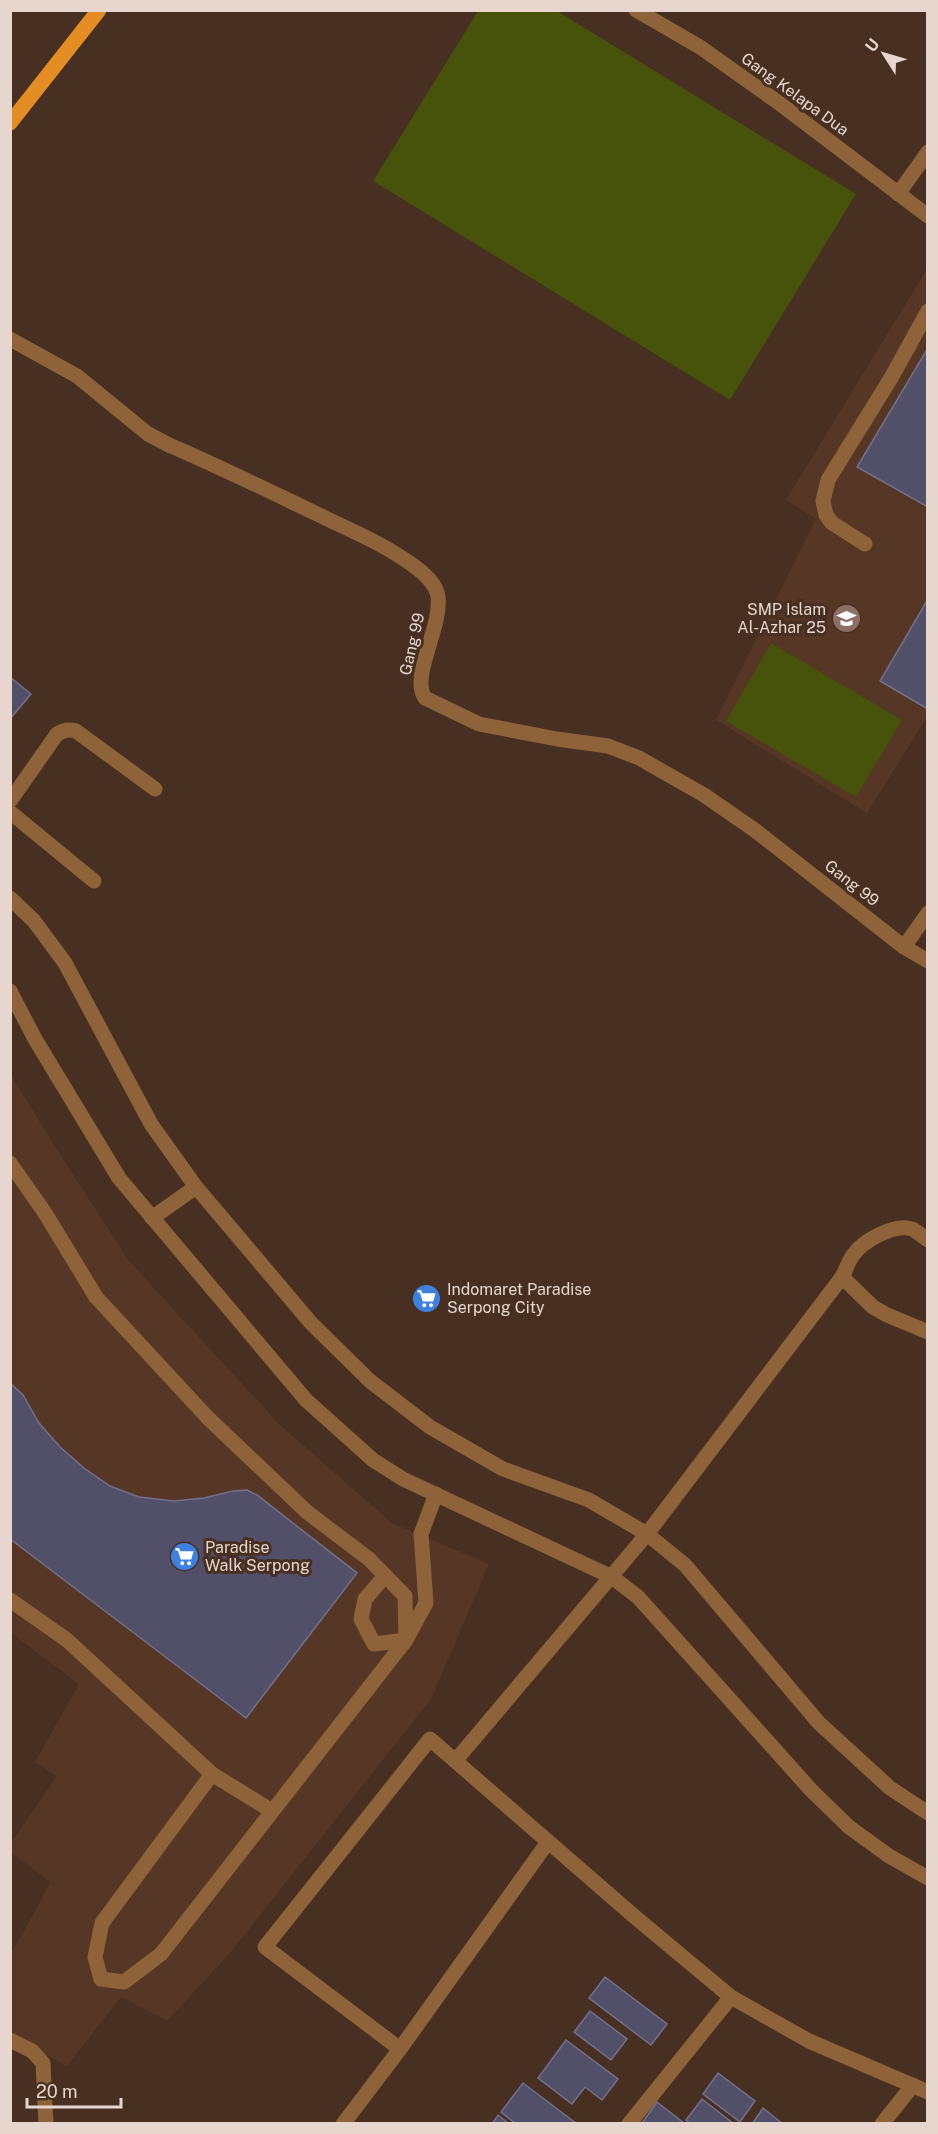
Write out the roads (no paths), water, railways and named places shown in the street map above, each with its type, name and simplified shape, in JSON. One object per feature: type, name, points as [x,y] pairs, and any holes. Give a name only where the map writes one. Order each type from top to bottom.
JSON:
[{"type":"main road","points":[[10,123],[99,10]]},
{"type":"street","name":"Gang Kelapa Dua","points":[[636,10],[700,47],[779,103],[927,216]]},
{"type":"street","points":[[898,194],[927,152]]},
{"type":"street","points":[[865,544],[832,523],[826,515],[823,501],[828,480],[891,378],[927,311]]},
{"type":"street","name":"Gang 99","points":[[10,339],[77,376],[148,434],[381,545],[416,567],[429,580],[438,595],[438,617],[420,684],[425,698],[479,724],[608,746],[639,758],[704,795],[756,831],[904,947],[927,961]]},
{"type":"street","points":[[10,801],[57,734],[69,729],[76,731],[155,789]]},
{"type":"street","points":[[10,812],[94,881]]},
{"type":"street","points":[[10,898],[34,921],[66,963],[151,1124],[196,1186],[311,1323],[378,1388],[430,1427],[503,1469],[589,1500],[647,1534],[685,1565],[819,1723],[890,1788],[927,1813]]},
{"type":"street","points":[[904,947],[927,913]]},
{"type":"street","points":[[10,991],[49,1063],[119,1178],[306,1400],[373,1460],[404,1479],[612,1577],[638,1597],[811,1790],[849,1827],[889,1856],[927,1878]]},
{"type":"street","points":[[10,1163],[45,1213],[96,1298],[216,1426],[307,1512],[369,1558],[405,1596],[406,1640]]},
{"type":"street","points":[[152,1218],[196,1186]]},
{"type":"street","points":[[456,1760],[647,1534],[842,1277],[853,1255],[866,1242],[885,1232],[900,1228],[911,1229],[927,1240]]},
{"type":"street","points":[[842,1277],[873,1306],[887,1315],[927,1332]]},
{"type":"street","points":[[212,1774],[102,1923],[95,1957],[101,1979],[124,1982],[160,1954],[406,1640],[426,1603],[421,1534],[436,1494]]},
{"type":"street","points":[[385,1575],[365,1599],[361,1619],[374,1644],[406,1640]]},
{"type":"street","points":[[10,1600],[67,1640],[212,1774],[272,1811]]},
{"type":"street","points":[[400,2049],[265,1947],[430,1739],[731,1997],[808,2041],[927,2092]]},
{"type":"street","points":[[343,2124],[400,2049],[548,1842]]},
{"type":"street","points":[[629,2124],[731,1997]]},
{"type":"street","points":[[10,2040],[32,2051],[43,2063],[46,2124]]},
{"type":"street","points":[[882,2124],[913,2085]]},
{"type":"place","name":"SMP Islam Al-Azhar 25","points":[[847,618]]},
{"type":"place","name":"Indomaret Paradise Serpong City","points":[[426,1298]]},
{"type":"place","name":"Paradise Walk Serpong","points":[[184,1556]]}]
